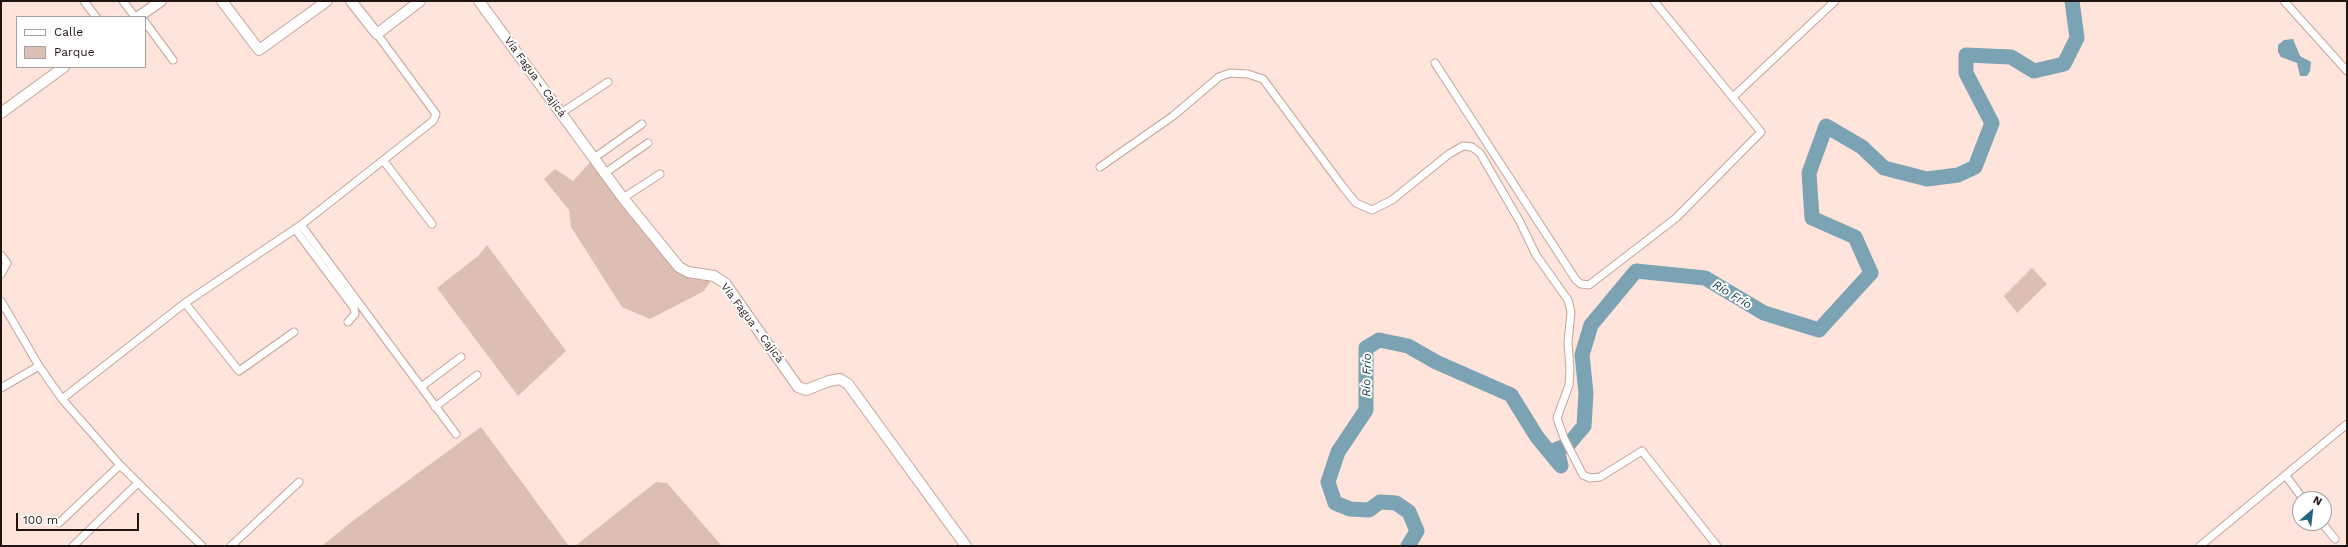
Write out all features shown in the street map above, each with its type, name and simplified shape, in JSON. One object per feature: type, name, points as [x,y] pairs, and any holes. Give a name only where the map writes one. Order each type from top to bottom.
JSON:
[{"type":"street","points":[[84,1],[95,16]]},
{"type":"street","points":[[123,1],[138,16]]},
{"type":"street","points":[[142,16],[161,1]]},
{"type":"street","points":[[222,1],[259,50],[327,1]]},
{"type":"street","points":[[62,399],[185,303],[301,225],[433,121],[436,114],[351,1]]},
{"type":"street","points":[[1435,63],[1576,280],[1581,284],[1589,285],[1676,218],[1761,132],[1654,1]]},
{"type":"street","points":[[1733,97],[1835,1]]},
{"type":"street","points":[[2284,1],[2347,71]]},
{"type":"street","points":[[377,34],[416,2]]},
{"type":"street","name":"Vía Fagua - Cajicá","points":[[483,2],[623,198],[678,267],[688,272],[714,276],[725,283],[798,387],[806,390],[829,381],[840,379],[848,384],[966,546]]},
{"type":"street","points":[[146,26],[173,60]]},
{"type":"street","points":[[1,113],[63,68]]},
{"type":"street","points":[[1100,167],[1173,116],[1219,77],[1230,73],[1248,74],[1263,79],[1356,203],[1372,210],[1392,200],[1449,154],[1463,146],[1472,147],[1480,153],[1520,222],[1536,255],[1568,300],[1571,312],[1568,342],[1570,370],[1569,385],[1557,418],[1564,438],[1583,475],[1590,478],[1600,477],[1642,451],[1717,546]]},
{"type":"street","points":[[561,112],[608,82]]},
{"type":"street","points":[[594,158],[642,124]]},
{"type":"street","points":[[605,173],[648,143]]},
{"type":"street","points":[[383,160],[432,224]]},
{"type":"street","points":[[623,198],[660,174]]},
{"type":"street","points":[[301,225],[456,434]]},
{"type":"street","points":[[295,229],[354,308],[356,312],[348,322]]},
{"type":"street","points":[[1,255],[7,264],[1,274]]},
{"type":"street","points":[[1,301],[39,366],[62,399],[120,465],[202,546]]},
{"type":"street","points":[[185,303],[239,371],[294,332]]},
{"type":"street","points":[[421,387],[461,357]]},
{"type":"street","points":[[1,388],[39,366]]},
{"type":"street","points":[[435,407],[477,375]]},
{"type":"street","points":[[2200,546],[2347,424]]},
{"type":"street","points":[[59,524],[120,465]]},
{"type":"street","points":[[2286,476],[2298,491]]},
{"type":"street","points":[[231,546],[299,482]]},
{"type":"street","points":[[73,546],[138,483]]},
{"type":"street","points":[[2328,531],[2335,539]]},
{"type":"green space","points":[[594,158],[679,267],[714,276],[704,291],[650,319],[622,307],[571,227],[569,210],[544,179],[555,169],[573,181]]},
{"type":"green space","points":[[487,245],[566,351],[518,396],[437,288],[478,256]]},
{"type":"green space","points":[[2032,268],[2047,284],[2017,313],[2004,296]]},
{"type":"green space","points":[[481,427],[569,546],[322,546],[354,520]]},
{"type":"green space","points":[[656,482],[667,483],[722,546],[575,546]]},
{"type":"water","points":[[2293,39],[2300,56],[2311,62],[2310,71],[2307,76],[2300,76],[2297,63],[2281,57],[2278,52],[2278,45],[2284,40]]},
{"type":"waterway","name":"Río Frío","points":[[1408,546],[1417,531],[1409,512],[1396,503],[1380,502],[1369,510],[1350,509],[1335,503],[1328,482],[1338,452],[1366,410],[1366,348],[1379,340],[1408,346],[1436,362],[1511,395],[1537,437],[1561,466],[1557,449],[1568,445],[1584,426],[1586,393],[1582,355],[1591,325],[1636,271],[1705,278],[1764,313],[1819,330],[1871,273],[1855,237],[1812,218],[1809,173],[1826,126],[1862,147],[1884,168],[1927,179],[1958,175],[1975,167],[1992,123],[1966,73],[1966,55],[2011,57],[2034,71],[2064,64],[2077,38],[2072,1]]}]
